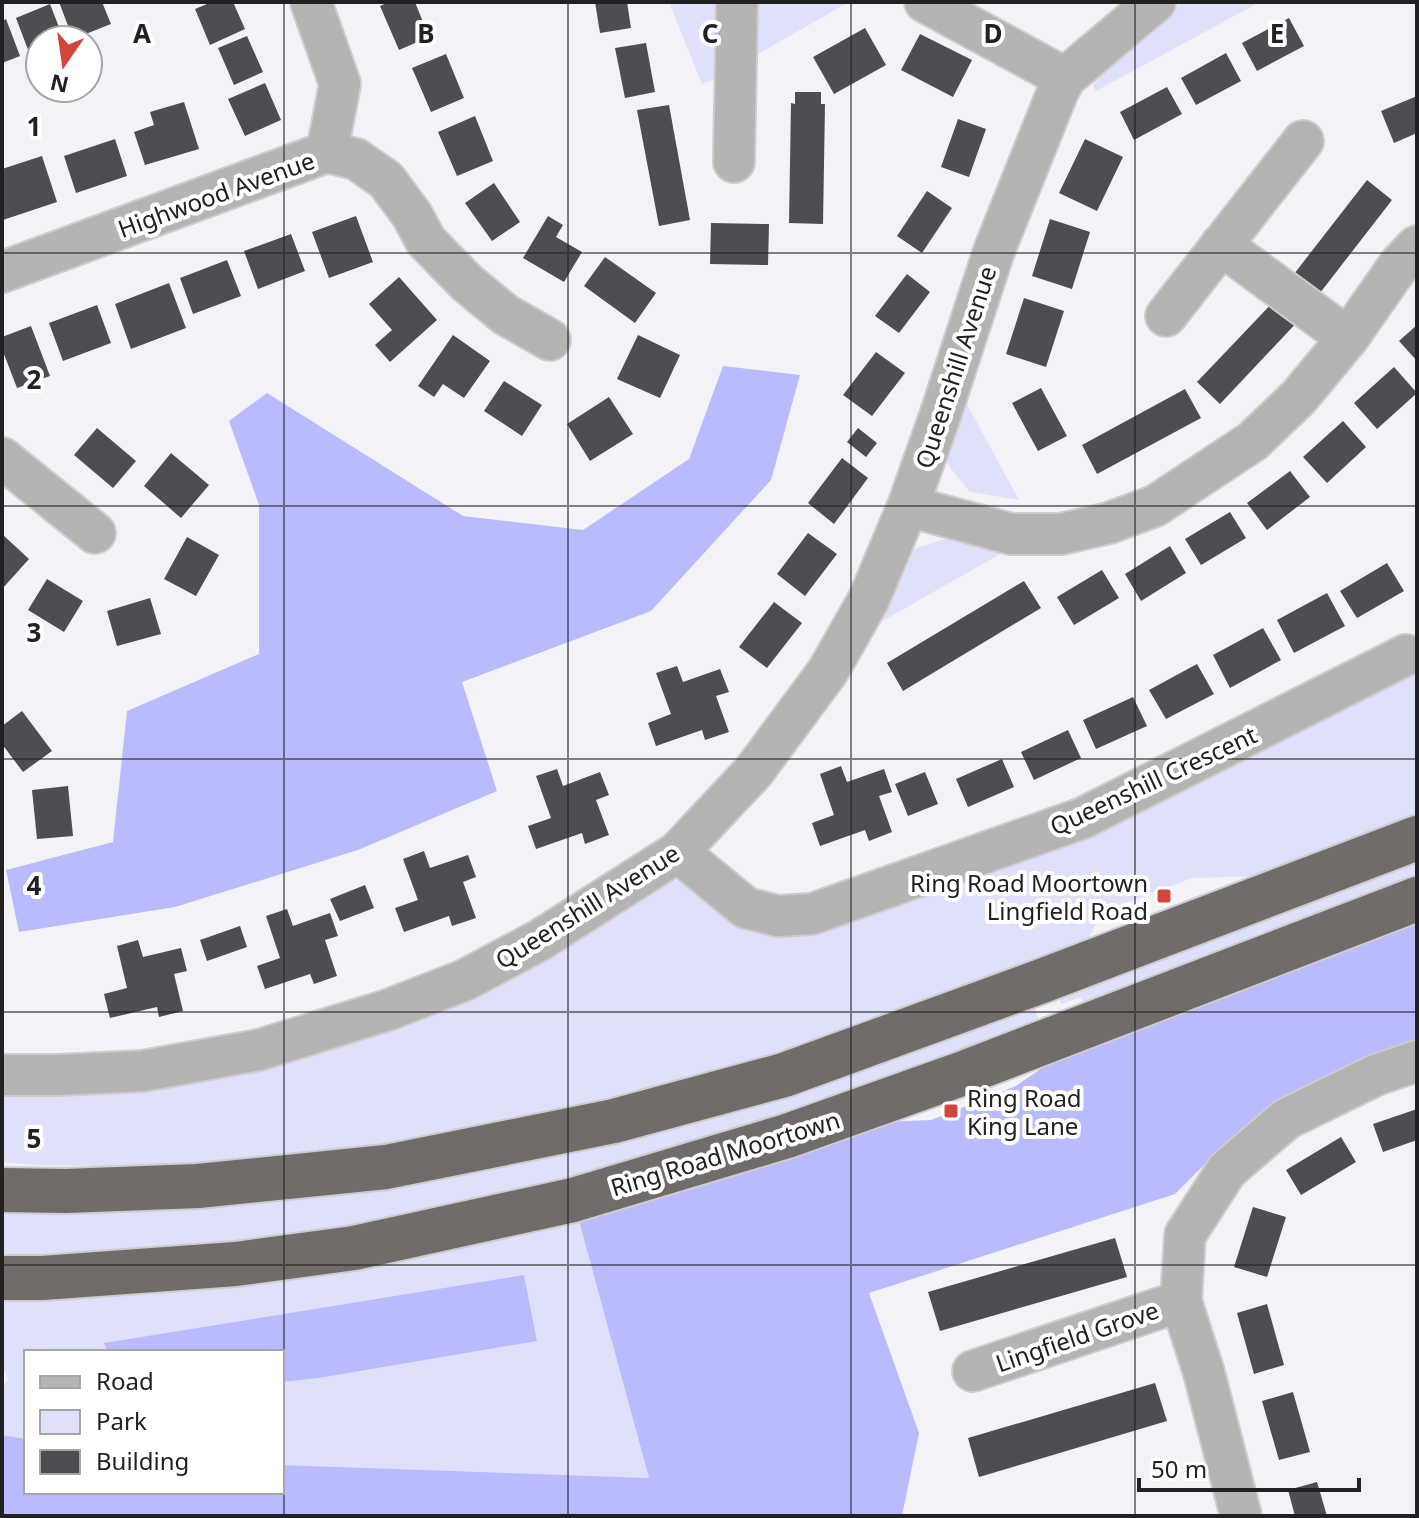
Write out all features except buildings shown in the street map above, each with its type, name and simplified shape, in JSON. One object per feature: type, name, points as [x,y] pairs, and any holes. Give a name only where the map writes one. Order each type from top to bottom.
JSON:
[{"type":"highway","points":[[2,1190],[198,1186],[386,1167],[614,1121],[784,1075],[1417,838]]},
{"type":"highway","name":"Ring Road Moortown","points":[[2,1278],[221,1266],[354,1248],[573,1200],[787,1136],[932,1085],[1417,899]]},
{"type":"street","name":"Highwood Avenue","points":[[2,272],[327,152],[340,84],[311,2]]},
{"type":"street","points":[[734,162],[737,2]]},
{"type":"street","points":[[925,2],[1065,78]]},
{"type":"street","name":"Queenshill Avenue","points":[[2,1075],[143,1071],[259,1050],[388,1010],[465,980],[540,940],[678,852],[754,771],[828,671],[869,599],[908,506],[994,251],[1065,78],[1155,2]]},
{"type":"street","points":[[1166,316],[1303,141]]},
{"type":"street","points":[[327,152],[356,159],[386,180],[412,215],[426,241],[467,283],[506,315],[550,340]]},
{"type":"street","points":[[1221,245],[1348,338]]},
{"type":"street","points":[[908,506],[1011,534],[1061,534],[1109,523],[1155,506],[1253,441],[1299,397],[1348,338],[1399,265],[1417,246]]},
{"type":"street","points":[[2,458],[95,533]]},
{"type":"street","name":"Queenshill Crescent","points":[[678,852],[746,908],[778,916],[812,914],[1083,818],[1406,655]]},
{"type":"street","points":[[1241,1516],[1204,1373],[1181,1301],[1185,1235],[1227,1170],[1286,1119],[1376,1075],[1417,1061]]},
{"type":"street","name":"Lingfield Grove","points":[[973,1371],[1181,1301]]},
{"type":"green space","points":[[669,2],[724,2],[724,75],[702,84]]},
{"type":"green space","points":[[748,2],[849,2],[746,61]]},
{"type":"green space","points":[[1183,2],[1260,2],[1096,91],[1093,85],[1124,51]]},
{"type":"green space","points":[[964,399],[1019,500],[970,492],[944,460]]},
{"type":"green space","points":[[954,536],[1000,547],[1002,553],[879,623],[914,549]]},
{"type":"green space","points":[[1417,665],[1417,816],[1262,876],[1192,878],[1102,912],[1088,940],[959,994],[790,1054],[521,1122],[332,1154],[166,1167],[2,1162],[2,1096],[98,1093],[193,1082],[287,1061],[396,1029],[480,992],[667,881],[681,880],[753,926]]},
{"type":"green space","points":[[1417,856],[1417,881],[1087,1007],[1081,997],[1062,1004],[1055,993]]},
{"type":"green space","points":[[1032,1001],[1041,1025],[718,1143],[389,1226],[210,1251],[2,1262],[2,1207],[213,1205]]},
{"type":"green space","points":[[579,1221],[649,1478],[284,1465],[284,1382],[537,1341],[524,1275],[105,1343],[107,1350],[24,1350],[24,1439],[2,1435],[2,1388],[8,1379],[2,1366],[2,1300],[220,1287],[371,1267]]},
{"type":"shaded area","points":[[723,366],[800,375],[771,480],[651,611],[462,682],[497,791],[358,850],[175,907],[19,932],[6,870],[113,842],[127,711],[259,654],[259,505],[229,421],[267,393],[463,516],[583,530],[689,459]]},
{"type":"shaded area","points":[[1417,917],[1417,1044],[1217,1152],[1175,1194],[869,1293],[919,1433],[902,1516],[2,1516],[2,1435],[24,1439],[24,1494],[284,1494],[284,1465],[649,1478],[579,1221],[878,1122],[931,1120],[1016,1086],[1055,1059]]},
{"type":"shaded area","points":[[524,1275],[537,1341],[284,1382],[284,1350],[106,1350],[104,1343]]},
{"type":"place","name":"Ring Road Moortown Lingfield Road","points":[[1164,896]]},
{"type":"place","name":"Ring Road King Lane","points":[[951,1111]]}]
